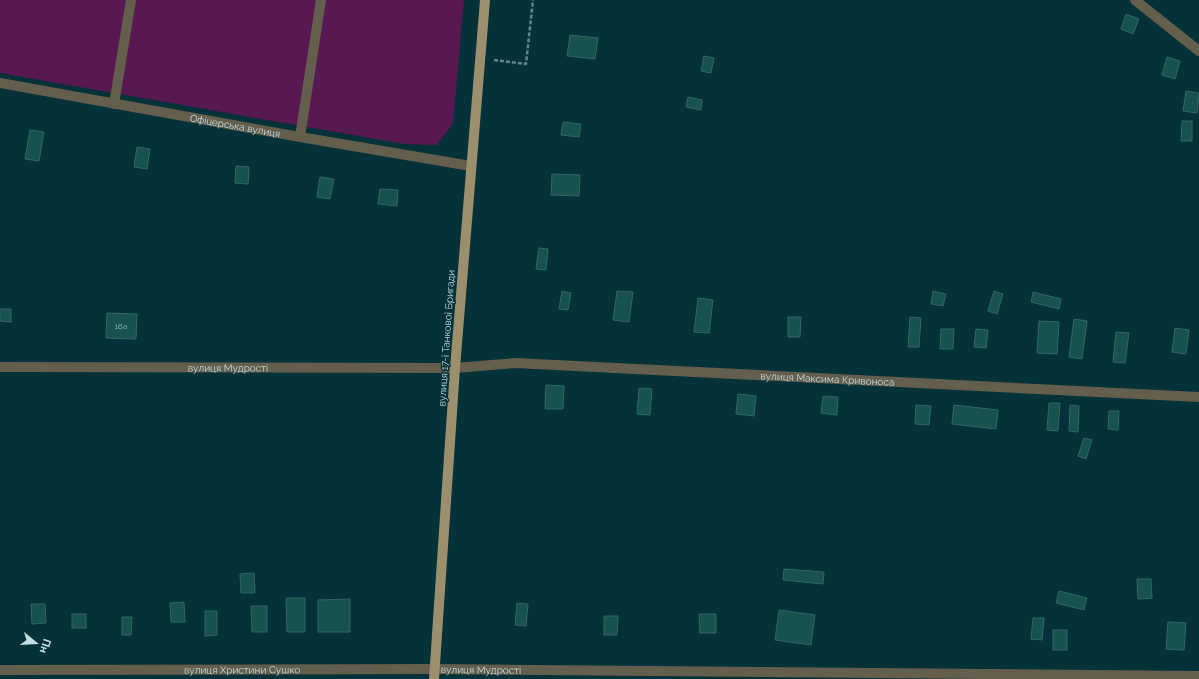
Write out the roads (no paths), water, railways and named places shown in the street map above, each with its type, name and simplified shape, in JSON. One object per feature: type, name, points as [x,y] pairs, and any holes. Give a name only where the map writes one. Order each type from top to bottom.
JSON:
[{"type":"main road","name":"вулиця 17-ї Танкової Бригади","points":[[435,674],[455,368],[485,0]]},
{"type":"street","points":[[114,104],[131,0]]},
{"type":"street","points":[[300,137],[321,0]]},
{"type":"street","points":[[1135,0],[1199,51]]},
{"type":"street","name":"Офіцерська вулиця","points":[[0,83],[471,166]]},
{"type":"street","name":"вулиця Максима Кривоноса","points":[[455,368],[515,363],[1199,397]]},
{"type":"street","name":"вулиця Мудрості","points":[[0,366],[455,368]]},
{"type":"street","name":"вулиця Христини Сушко","points":[[0,670],[435,674]]},
{"type":"street","name":"вулиця Мудрості","points":[[435,674],[1199,676]]}]
